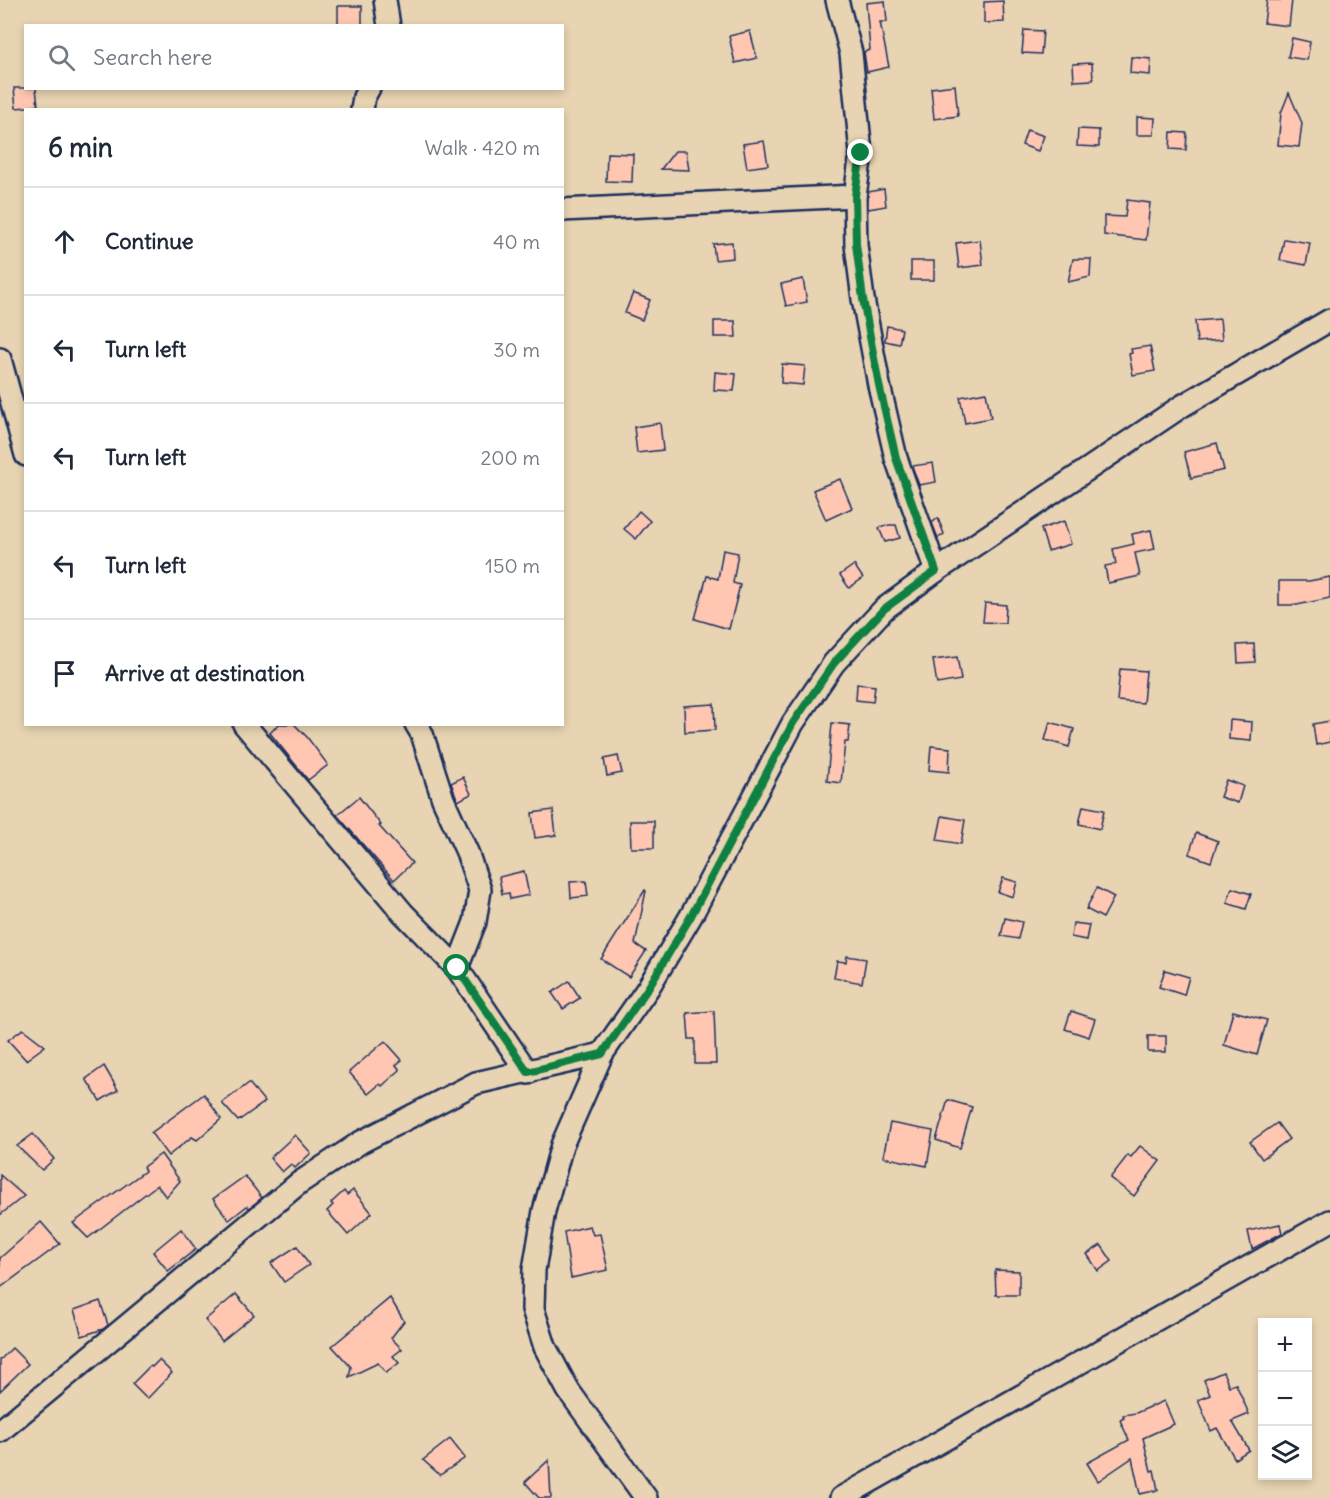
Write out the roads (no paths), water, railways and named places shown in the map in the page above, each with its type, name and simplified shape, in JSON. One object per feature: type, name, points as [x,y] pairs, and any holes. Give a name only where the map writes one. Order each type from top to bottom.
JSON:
[{"type":"street","points":[[385,0],[389,24]]},
{"type":"street","points":[[837,0],[851,53],[861,153],[855,196],[856,244],[863,299],[879,385],[896,458],[936,571]]},
{"type":"street","points":[[362,108],[368,90]]},
{"type":"street","points":[[564,210],[855,196]]},
{"type":"street","points":[[646,1498],[568,1390],[545,1347],[533,1309],[534,1270],[544,1211],[562,1145],[602,1054],[648,988],[691,916],[793,723],[834,663],[884,609],[936,571],[1182,406],[1330,320]]},
{"type":"street","points":[[0,359],[24,448]]},
{"type":"street","points":[[246,726],[403,913],[457,968],[528,1072]]},
{"type":"street","points":[[417,726],[422,734],[443,799],[467,852],[480,890],[475,922],[457,968]]},
{"type":"street","points":[[0,1431],[299,1183],[361,1142],[476,1083],[602,1054]]},
{"type":"street","points":[[841,1498],[1330,1221]]}]
